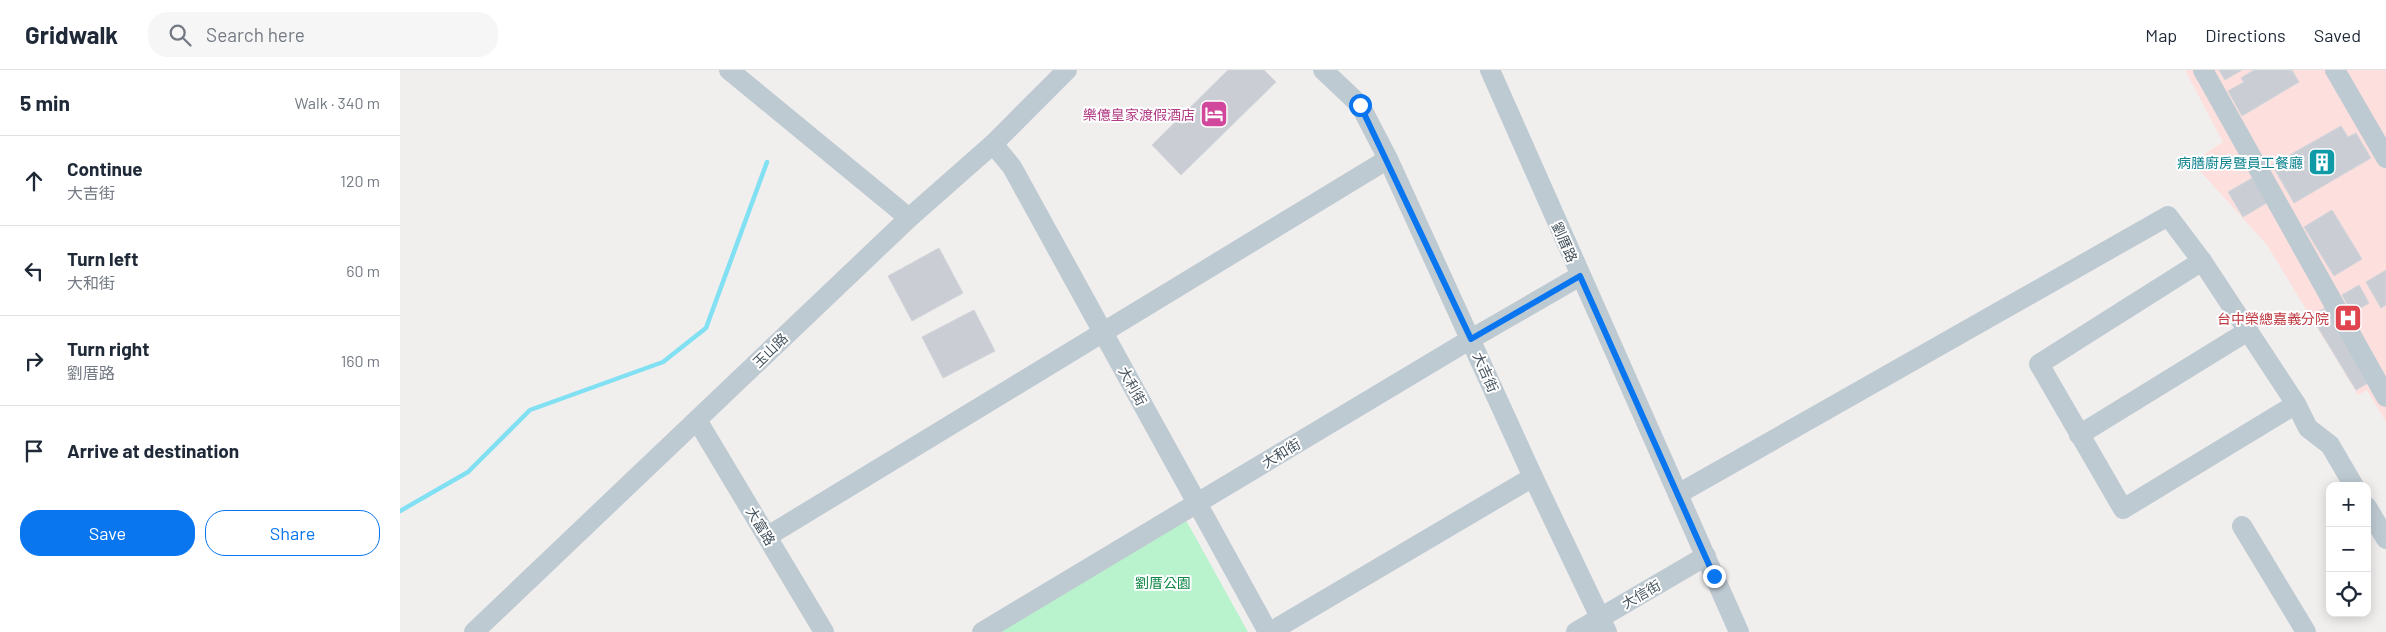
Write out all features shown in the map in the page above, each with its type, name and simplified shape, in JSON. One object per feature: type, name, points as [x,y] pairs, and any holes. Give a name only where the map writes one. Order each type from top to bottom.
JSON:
[{"type":"street","points":[[729,70],[909,218]]},
{"type":"street","name":"玉山路","points":[[474,632],[909,218],[993,144],[1068,70]]},
{"type":"street","name":"大吉街","points":[[1323,70],[1360,105],[1388,160],[1533,478],[1604,625]]},
{"type":"street","name":"劉厝路","points":[[1490,70],[1740,632]]},
{"type":"street","points":[[2203,70],[2386,397]]},
{"type":"street","points":[[2335,70],[2386,158]]},
{"type":"street","name":"大利街","points":[[993,144],[1012,167],[1269,632]]},
{"type":"street","points":[[768,536],[1388,160]]},
{"type":"street","points":[[1678,494],[2168,216],[2202,261],[2296,404],[2308,428],[2330,445],[2352,482]]},
{"type":"street","points":[[2202,261],[2039,364],[2123,509],[2296,404]]},
{"type":"street","name":"大和街","points":[[982,632],[1471,339],[1580,276]]},
{"type":"street","points":[[2079,435],[2248,331]]},
{"type":"street","name":"大富路","points":[[697,420],[824,632]]},
{"type":"street","points":[[1269,632],[1533,478]]},
{"type":"street","points":[[2371,514],[2386,539]]},
{"type":"street","points":[[2242,526],[2306,632]]},
{"type":"street","name":"大信街","points":[[1576,632],[1604,625],[1706,556]]},
{"type":"shaded area","name":"台中榮總嘉義分院","points":[[2185,70],[2386,70],[2386,422],[2367,390],[2358,395],[2267,245],[2192,162],[2223,142]]},
{"type":"green space","name":"劉厝公園","points":[[1174,519],[1187,522],[1248,632],[983,632]]},
{"type":"building","name":"樂億皇家渡假酒店","points":[[1228,70],[1264,70],[1276,82],[1181,175],[1152,145]]},
{"type":"building","points":[[2219,70],[2242,70],[2225,80]]},
{"type":"building","points":[[2254,70],[2292,70],[2299,82],[2242,116],[2228,91],[2244,82],[2241,78]]},
{"type":"building","name":"病膳廚房暨員工餐廳","points":[[2341,126],[2348,137],[2356,133],[2371,158],[2294,203],[2272,165]]},
{"type":"building","points":[[2254,177],[2268,202],[2243,217],[2228,192]]},
{"type":"building","points":[[2332,210],[2362,259],[2334,276],[2304,227]]},
{"type":"building","points":[[939,248],[963,293],[912,321],[888,276]]},
{"type":"building","points":[[2386,270],[2386,305],[2381,308],[2366,282]]},
{"type":"building","points":[[2359,285],[2369,303],[2352,313],[2342,295]]},
{"type":"building","points":[[2325,308],[2370,382],[2356,390],[2311,316]]},
{"type":"building","points":[[974,310],[995,351],[943,378],[922,337]]},
{"type":"waterway","points":[[400,511],[468,472],[530,410],[663,362],[706,328],[767,162]]},
{"type":"place","name":"樂億皇家渡假酒店","points":[[1214,114]]},
{"type":"place","name":"病膳廚房暨員工餐廳","points":[[2322,162]]},
{"type":"place","name":"台中榮總嘉義分院","points":[[2348,318]]},
{"type":"route","points":[[1360,105],[1388,160],[1471,339],[1580,276],[1714,576]]}]
